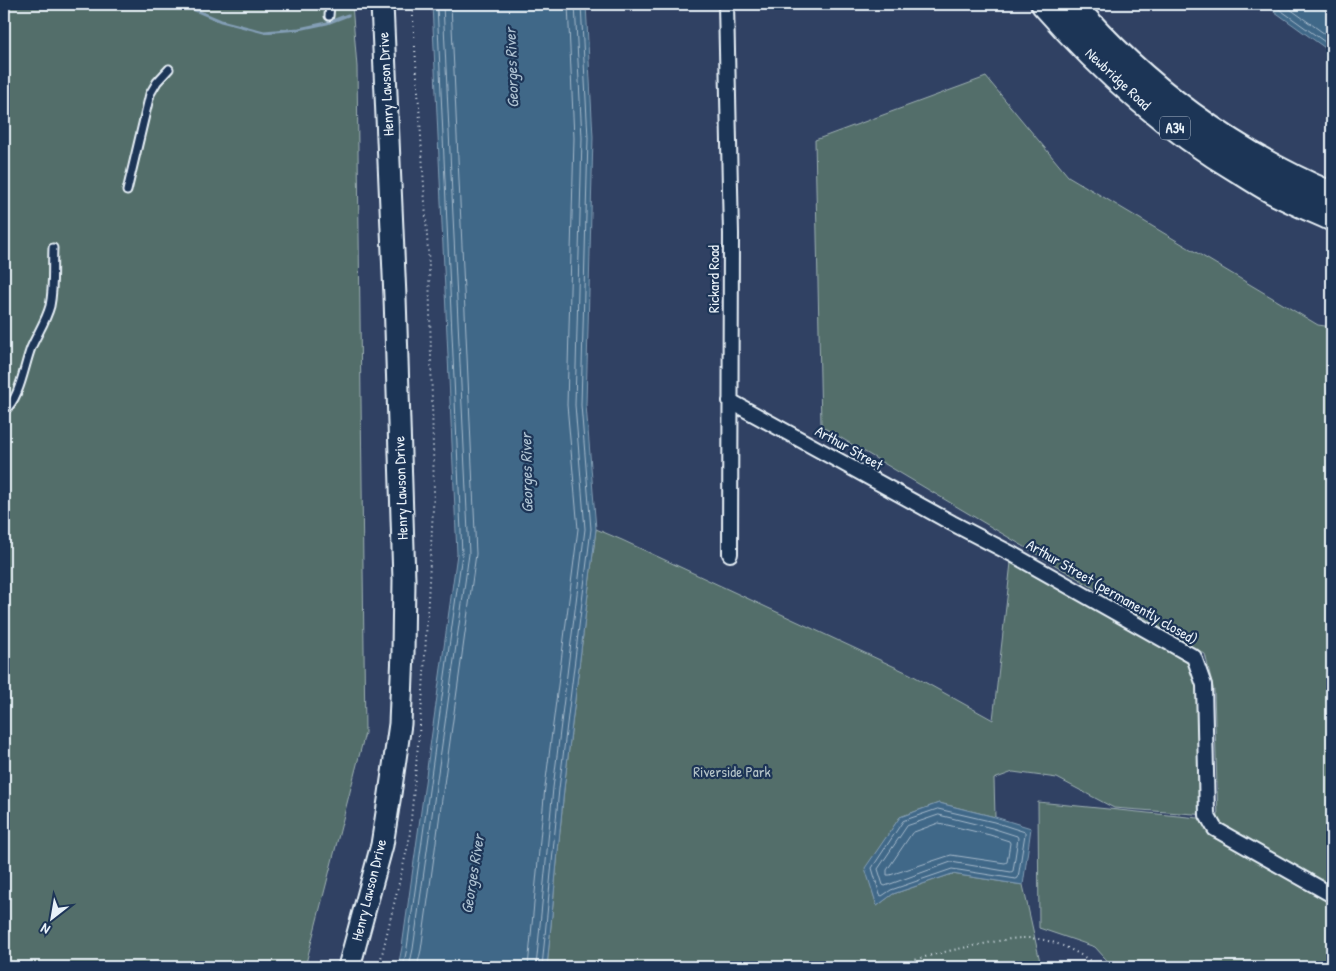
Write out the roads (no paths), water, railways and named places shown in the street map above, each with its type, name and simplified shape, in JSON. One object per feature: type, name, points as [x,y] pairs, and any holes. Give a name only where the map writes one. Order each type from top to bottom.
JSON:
[{"type":"highway","name":"Newbridge Road","points":[[1044,4],[1065,29],[1123,86],[1176,129],[1202,148],[1272,190],[1332,218]]},
{"type":"highway","name":"Newbridge Road","points":[[1072,4],[1105,40],[1162,93],[1219,134],[1278,169],[1332,195]]},
{"type":"main road","name":"Henry Lawson Drive","points":[[349,967],[382,845],[400,724],[403,652],[404,580],[395,297],[382,4]]},
{"type":"street","name":"Rickard Road","points":[[726,4],[731,234],[730,554]]},
{"type":"street","name":"Arthur Street","points":[[730,401],[952,523]]},
{"type":"street","name":"Arthur Street (permanently closed)","points":[[952,523],[1012,554],[1194,657],[1204,685],[1207,815],[1215,829],[1332,895]]},
{"type":"lane","points":[[329,16],[330,4]]},
{"type":"lane","points":[[127,191],[150,94],[157,82],[169,69]]},
{"type":"lane","points":[[4,411],[15,396],[29,353],[47,315],[51,298],[53,248]]},
{"type":"water","name":"Georges River","points":[[432,4],[586,4],[593,137],[586,405],[596,529],[564,789],[547,967],[398,967],[457,554]]},
{"type":"water","points":[[1264,4],[1332,4],[1332,53],[1328,50]]},
{"type":"water","points":[[939,803],[1031,828],[1023,885],[952,874],[893,894],[877,906],[865,868],[900,817]]},
{"type":"waterway","points":[[181,4],[221,21],[264,32],[299,29],[327,23],[348,15]]},
{"type":"park label","name":"Riverside Park","points":[[732,772]]}]
